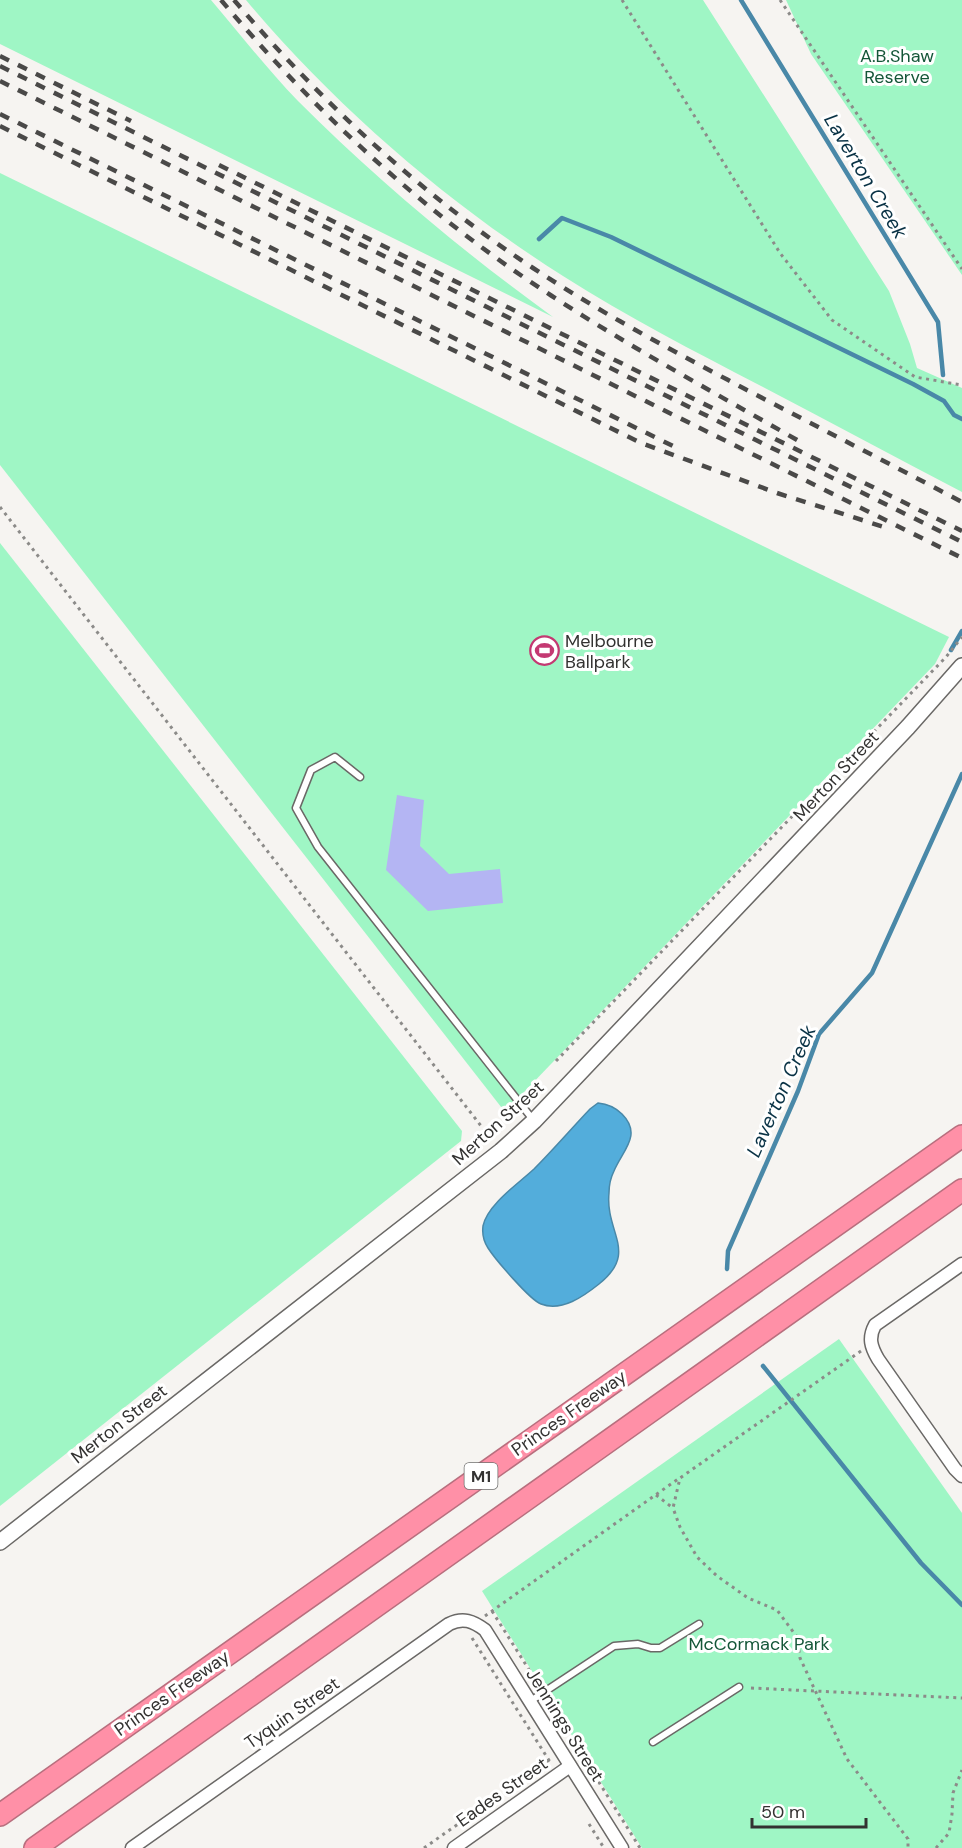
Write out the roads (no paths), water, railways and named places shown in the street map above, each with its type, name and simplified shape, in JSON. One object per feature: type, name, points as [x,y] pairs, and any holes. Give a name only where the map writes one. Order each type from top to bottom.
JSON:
[{"type":"highway","name":"Princes Freeway","points":[[0,1815],[962,1136]]},
{"type":"highway","name":"M1","points":[[35,1848],[962,1190]]},
{"type":"street","name":"Merton Street","points":[[0,1542],[501,1151],[534,1121],[908,727],[962,666]]},
{"type":"street","points":[[962,1264],[875,1325],[870,1340],[878,1359],[962,1476]]},
{"type":"street","name":"Tyquin Street","points":[[132,1848],[449,1624],[463,1620],[476,1623]]},
{"type":"street","name":"Jennings Street","points":[[476,1623],[491,1638],[622,1848]]},
{"type":"street","name":"Eades Street","points":[[454,1848],[570,1766]]},
{"type":"lane","points":[[360,777],[335,757],[311,770],[296,808],[318,847],[534,1121]]},
{"type":"lane","points":[[529,1702],[614,1646],[638,1644],[660,1648],[699,1624]]},
{"type":"lane","points":[[653,1742],[739,1687]]},
{"type":"water","points":[[598,1103],[611,1106],[619,1112],[631,1129],[629,1143],[613,1173],[609,1187],[611,1220],[618,1242],[617,1262],[611,1273],[580,1298],[557,1306],[541,1304],[521,1287],[492,1253],[484,1241],[483,1226],[497,1202],[534,1169]]},
{"type":"waterway","name":"Laverton Creek","points":[[741,0],[938,322],[943,375]]},
{"type":"waterway","points":[[539,239],[562,218],[611,237],[913,384],[944,401],[954,415],[962,419]]},
{"type":"waterway","name":"Laverton Creek","points":[[951,650],[962,631]]},
{"type":"waterway","name":"Laverton Creek","points":[[727,1269],[728,1251],[798,1091],[819,1034],[872,973],[962,774]]},
{"type":"waterway","name":"Laverton Creek","points":[[763,1366],[921,1563],[962,1605]]},
{"type":"railway","points":[[221,0],[287,74],[356,143],[469,238],[581,314],[804,444]]},
{"type":"railway","points":[[234,0],[267,38],[337,110],[374,144],[451,209],[533,268],[664,346],[962,502]]},
{"type":"railway","points":[[0,56],[131,121]]},
{"type":"railway","points":[[0,66],[962,542]]},
{"type":"railway","points":[[0,81],[962,558]]},
{"type":"railway","points":[[0,114],[681,450]]},
{"type":"railway","points":[[0,126],[641,443],[777,493],[884,527]]},
{"type":"railway","points":[[219,165],[962,531]]},
{"type":"place","name":"Melbourne Ballpark","points":[[544,651]]},
{"type":"park label","name":"A.B.Shaw Reserve","points":[[897,66]]},
{"type":"park label","name":"McCormack Park","points":[[759,1644]]}]
